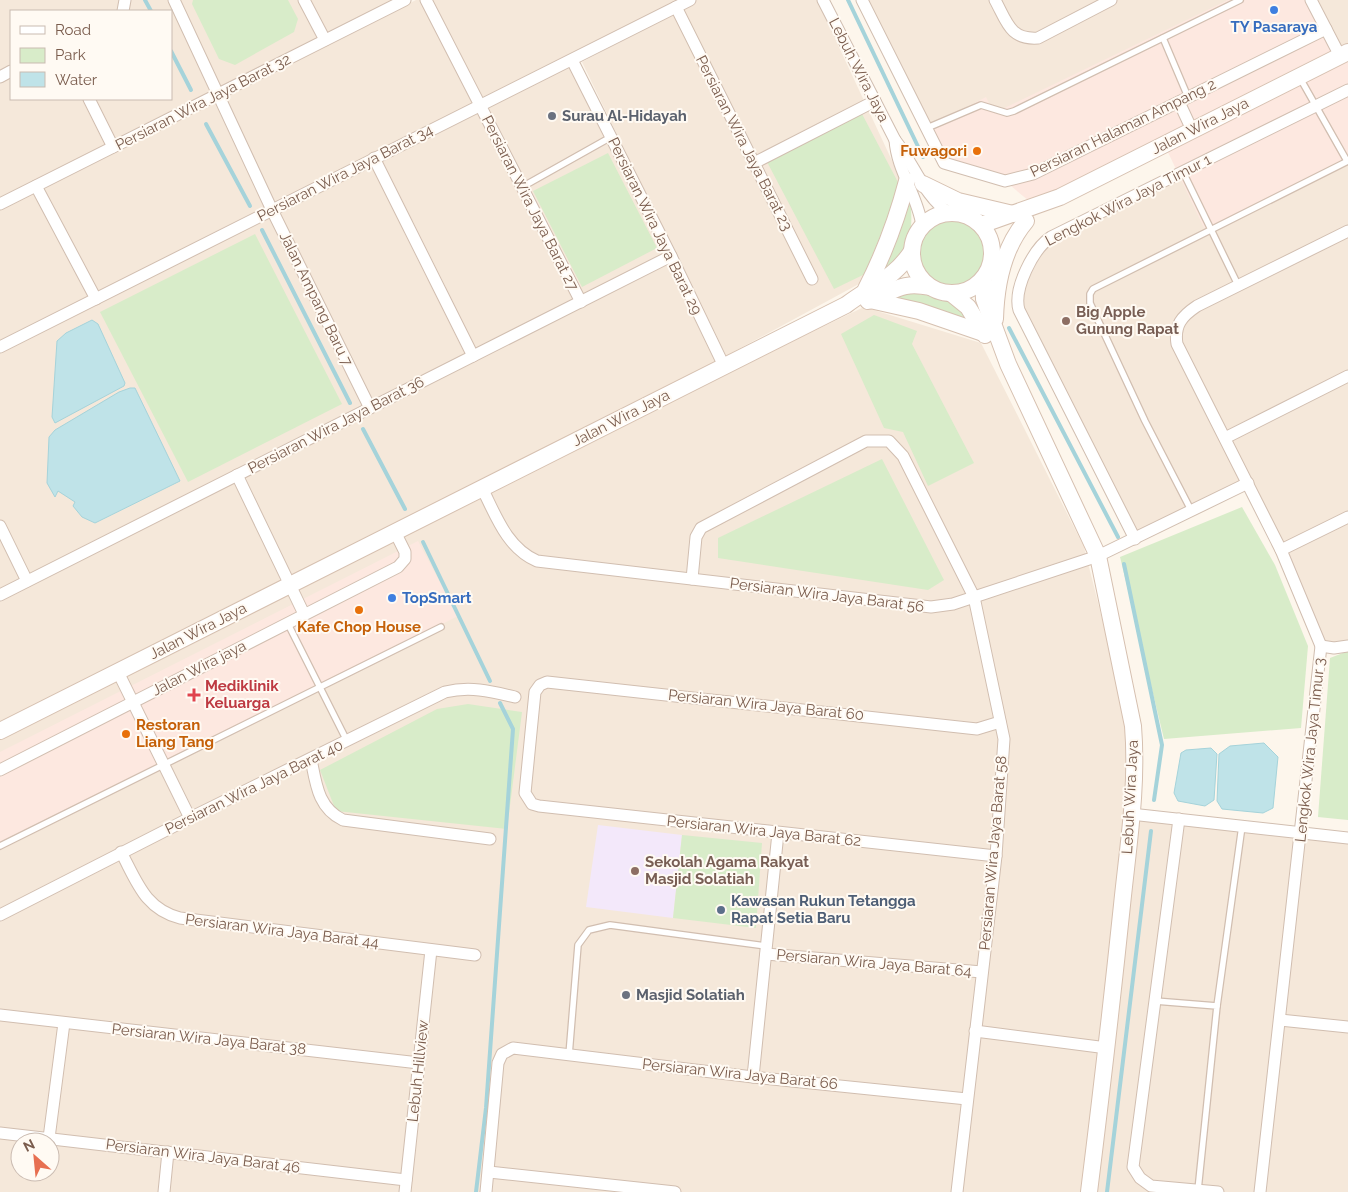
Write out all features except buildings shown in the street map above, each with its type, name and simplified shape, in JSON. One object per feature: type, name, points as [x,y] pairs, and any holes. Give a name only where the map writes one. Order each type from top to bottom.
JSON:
[{"type":"street","name":"Jalan Ampang Baru 7","points":[[174,0],[272,210],[370,408]]},
{"type":"street","points":[[304,0],[325,40]]},
{"type":"street","name":"Persiaran Wira Jaya Barat 32","points":[[0,204],[405,0]]},
{"type":"street","name":"Persiaran Wira Jaya Barat 27","points":[[426,0],[581,302]]},
{"type":"street","name":"Persiaran Wira Jaya Barat 34","points":[[0,347],[690,0]]},
{"type":"street","name":"Lebuh Wira Jaya","points":[[823,0],[895,140],[905,153],[935,204],[949,213]]},
{"type":"street","name":"Persiaran Halaman Ampang 2","points":[[862,0],[944,163],[1005,181],[1033,174],[1326,29]]},
{"type":"street","points":[[995,0],[1008,25],[1017,35],[1025,39],[1038,38],[1111,0]]},
{"type":"street","points":[[1311,0],[1326,29],[1344,54]]},
{"type":"street","name":"Persiaran Wira Jaya Barat 23","points":[[676,7],[812,278]]},
{"type":"street","name":"Jalan Wira Jaya","points":[[981,225],[1019,218],[1344,54]]},
{"type":"street","name":"Persiaran Wira Jaya Barat 29","points":[[572,60],[724,366]]},
{"type":"street","name":"Lengkok Wira Jaya Timur 1","points":[[1135,539],[1019,310],[1016,301],[1026,271],[1043,242],[1348,90]]},
{"type":"street","points":[[1183,99],[1192,130]]},
{"type":"street","points":[[90,100],[113,147]]},
{"type":"street","points":[[754,163],[875,101]]},
{"type":"street","name":"Lebuh Wira Jaya","points":[[895,140],[896,158],[920,211],[922,226]]},
{"type":"street","points":[[374,158],[474,356]]},
{"type":"street","points":[[906,181],[882,260],[868,295],[989,329],[1007,253],[1016,232],[1019,218],[958,201],[923,184]]},
{"type":"street","points":[[36,186],[96,299]]},
{"type":"street","points":[[949,213],[961,214],[981,225],[988,235],[992,246],[992,258],[984,279],[975,287],[952,294],[940,292],[930,287],[914,269],[913,242],[922,226],[938,216],[949,213]]},
{"type":"street","name":"Jalan Wira Jaya","points":[[992,246],[1019,218]]},
{"type":"street","name":"Lengkok Wira Jaya Timur 3","points":[[1260,1192],[1302,831],[1321,646],[1281,550],[1177,344],[1175,334],[1178,323],[1186,314],[1238,285],[1348,230]]},
{"type":"street","name":"Jalan Wira Jaya","points":[[868,295],[902,266],[912,251]]},
{"type":"street","name":"Persiaran Wira Jaya Barat 36","points":[[0,595],[671,256]]},
{"type":"street","name":"Lebuh Wira Jaya","points":[[984,279],[984,299],[989,329]]},
{"type":"street","name":"Jalan Wira Jaya","points":[[0,731],[846,305],[868,295],[912,284],[930,287]]},
{"type":"street","name":"Lebuh Wira Jaya","points":[[952,294],[968,307],[989,329],[1008,364],[1098,556],[1133,726],[1135,750],[1131,814],[1107,1048],[1089,1192]]},
{"type":"street","points":[[1225,438],[1348,376]]},
{"type":"street","name":"Persiaran Wira Jaya Barat 58","points":[[692,579],[696,537],[701,528],[866,441],[889,441],[903,456],[974,597],[1004,739],[996,856],[957,1192]]},
{"type":"street","points":[[237,475],[304,614]]},
{"type":"street","name":"Persiaran Wira Jaya Barat 56","points":[[482,488],[515,548],[537,561],[932,607],[953,604],[1098,556],[1192,512],[1248,483]]},
{"type":"street","points":[[1281,550],[1348,517]]},
{"type":"street","points":[[0,526],[27,581]]},
{"type":"street","name":"Jalan Wira jaya","points":[[0,770],[398,567],[405,559],[405,552],[395,532]]},
{"type":"street","points":[[1321,646],[1334,648],[1348,646]]},
{"type":"street","points":[[118,672],[190,818]]},
{"type":"street","name":"Persiaran Wira Jaya Barat 60","points":[[532,804],[525,793],[535,692],[540,685],[556,682],[977,728],[1000,722]]},
{"type":"street","name":"Persiaran Wira Jaya Barat 40","points":[[0,914],[445,692],[460,689],[477,689],[515,696]]},
{"type":"street","points":[[311,759],[317,790],[323,803],[331,814],[343,820],[490,839]]},
{"type":"street","name":"Persiaran Wira Jaya Barat 62","points":[[532,804],[996,856]]},
{"type":"street","points":[[1131,814],[1302,831],[1348,838]]},
{"type":"street","points":[[1178,819],[1134,1167],[1140,1178],[1151,1186],[1218,1192]]},
{"type":"street","points":[[753,1077],[778,833]]},
{"type":"street","name":"Persiaran Wira Jaya Barat 44","points":[[121,852],[144,896],[153,906],[165,914],[180,918],[475,955]]},
{"type":"street","name":"Lebuh Hillview","points":[[405,1192],[430,950]]},
{"type":"street","name":"Persiaran Wira Jaya Barat 64","points":[[766,950],[982,972]]},
{"type":"street","name":"Persiaran Wira Jaya Barat 38","points":[[0,1015],[419,1063]]},
{"type":"street","points":[[1280,1020],[1348,1027]]},
{"type":"street","points":[[49,1132],[64,1023]]},
{"type":"street","points":[[975,1031],[1107,1048]]},
{"type":"street","name":"Persiaran Wira Jaya Barat 66","points":[[489,1172],[498,1063],[502,1054],[513,1048],[753,1077],[967,1099]]},
{"type":"street","name":"Persiaran Wira Jaya Barat 46","points":[[60,1139],[406,1180]]},
{"type":"street","points":[[164,1192],[168,1152]]},
{"type":"street","points":[[486,1192],[489,1172],[675,1192]]},
{"type":"lane","points":[[927,128],[981,105],[1007,113],[1014,111],[1240,0]]},
{"type":"lane","points":[[1163,38],[1183,99]]},
{"type":"lane","points":[[1192,512],[1145,421],[1090,302],[1090,294],[1094,289],[1348,161],[1299,76]]},
{"type":"lane","points":[[522,187],[611,137]]},
{"type":"lane","points":[[1183,172],[1238,285]]},
{"type":"lane","points":[[287,622],[347,741]]},
{"type":"lane","points":[[0,846],[441,627]]},
{"type":"lane","points":[[1198,1190],[1217,1006],[1242,826]]},
{"type":"lane","points":[[569,1054],[578,945],[589,930],[610,926],[766,950]]},
{"type":"lane","points":[[1155,1001],[1217,1006]]},
{"type":"shaded area","points":[[0,0],[411,0],[0,204]]},
{"type":"shaded area","points":[[416,0],[687,0],[572,60],[724,366],[446,507],[864,307],[981,343],[1084,547],[1135,750],[1085,1192],[0,1192],[0,206]]},
{"type":"shaded area","points":[[697,0],[817,0],[902,182],[868,279],[724,357],[582,62]]},
{"type":"shaded area","points":[[862,0],[1311,0],[944,163]]},
{"type":"shaded area","points":[[1228,0],[1311,0],[1340,55],[1348,52],[1348,160],[1205,230],[1164,144],[1029,201],[1005,181],[944,163],[927,128],[986,97],[994,113]]},
{"type":"shaded area","points":[[1315,0],[1348,0],[1348,63]]},
{"type":"shaded area","points":[[1348,91],[1348,646],[1321,646],[1248,484],[1135,539],[1016,301],[1037,249]]},
{"type":"shaded area","points":[[418,541],[458,616],[0,846],[0,752]]},
{"type":"shaded area","points":[[1131,814],[1348,840],[1348,1192],[1090,1192]]},
{"type":"shaded area","name":"Sekolah Agama Rakyat Masjid Solatiah","points":[[598,825],[682,835],[673,918],[586,907]]},
{"type":"green space","points":[[193,0],[288,0],[298,19],[294,32],[235,65],[219,59],[192,4]]},
{"type":"green space","points":[[861,112],[900,186],[865,274],[834,289],[766,160]]},
{"type":"green space","points":[[608,153],[657,248],[582,287],[533,191]]},
{"type":"green space","points":[[909,196],[911,227],[905,250],[893,265],[878,277]]},
{"type":"green space","points":[[944,220],[958,220],[970,225],[980,235],[985,247],[985,261],[980,273],[970,283],[958,288],[944,288],[932,283],[922,273],[917,261],[917,247],[922,235],[932,225]]},
{"type":"green space","points":[[255,234],[342,404],[188,482],[100,312]]},
{"type":"green space","points":[[901,293],[933,296],[942,299],[959,309],[974,325],[883,299]]},
{"type":"green space","points":[[874,315],[917,331],[912,344],[974,463],[928,486],[903,432],[884,428],[841,334]]},
{"type":"green space","points":[[882,459],[944,580],[928,590],[718,558],[718,538]]},
{"type":"green space","points":[[1242,507],[1275,565],[1308,646],[1301,728],[1164,739],[1120,557]]},
{"type":"green space","points":[[1348,651],[1348,820],[1318,817],[1330,658]]},
{"type":"green space","points":[[468,704],[522,712],[507,829],[336,811],[320,770],[437,709]]},
{"type":"green space","points":[[682,835],[762,843],[756,928],[673,918]]},
{"type":"water","points":[[92,320],[98,324],[125,383],[124,386],[55,423],[52,417],[57,341],[66,333]]},
{"type":"water","points":[[135,388],[180,481],[95,523],[82,517],[73,506],[75,502],[58,491],[55,497],[47,483],[49,437],[55,430],[119,392]]},
{"type":"water","points":[[1264,743],[1278,757],[1273,808],[1263,813],[1222,809],[1217,801],[1219,754],[1230,746]]},
{"type":"water","points":[[1211,748],[1217,754],[1214,800],[1205,806],[1178,801],[1174,793],[1181,753],[1186,750]]},
{"type":"waterway","points":[[145,0],[150,10]]},
{"type":"waterway","points":[[848,0],[923,157]]},
{"type":"waterway","points":[[172,53],[191,90]]},
{"type":"waterway","points":[[206,124],[250,206]]},
{"type":"waterway","points":[[262,230],[350,403]]},
{"type":"waterway","points":[[1009,328],[1118,537]]},
{"type":"waterway","points":[[363,429],[405,509]]},
{"type":"waterway","points":[[423,542],[490,681]]},
{"type":"waterway","points":[[1124,564],[1162,745],[1154,800]]},
{"type":"waterway","points":[[476,1192],[486,1108],[513,729],[500,703]]},
{"type":"waterway","points":[[1107,1192],[1151,831]]},
{"type":"place","name":"TY Pasaraya","points":[[1274,10]]},
{"type":"place","name":"Surau Al-Hidayah","points":[[552,116]]},
{"type":"place","name":"Fuwagori","points":[[977,151]]},
{"type":"place","name":"Big Apple Gunung Rapat","points":[[1066,321]]},
{"type":"place","name":"TopSmart","points":[[392,598]]},
{"type":"place","name":"Kafe Chop House","points":[[359,610]]},
{"type":"place","name":"Mediklinik Keluarga","points":[[194,695]]},
{"type":"place","name":"Restoran Liang Tang","points":[[126,734]]},
{"type":"place","name":"Sekolah Agama Rakyat Masjid Solatiah","points":[[635,871]]},
{"type":"place","name":"Kawasan Rukun Tetangga Rapat Setia Baru","points":[[721,910]]},
{"type":"place","name":"Masjid Solatiah","points":[[626,995]]}]
